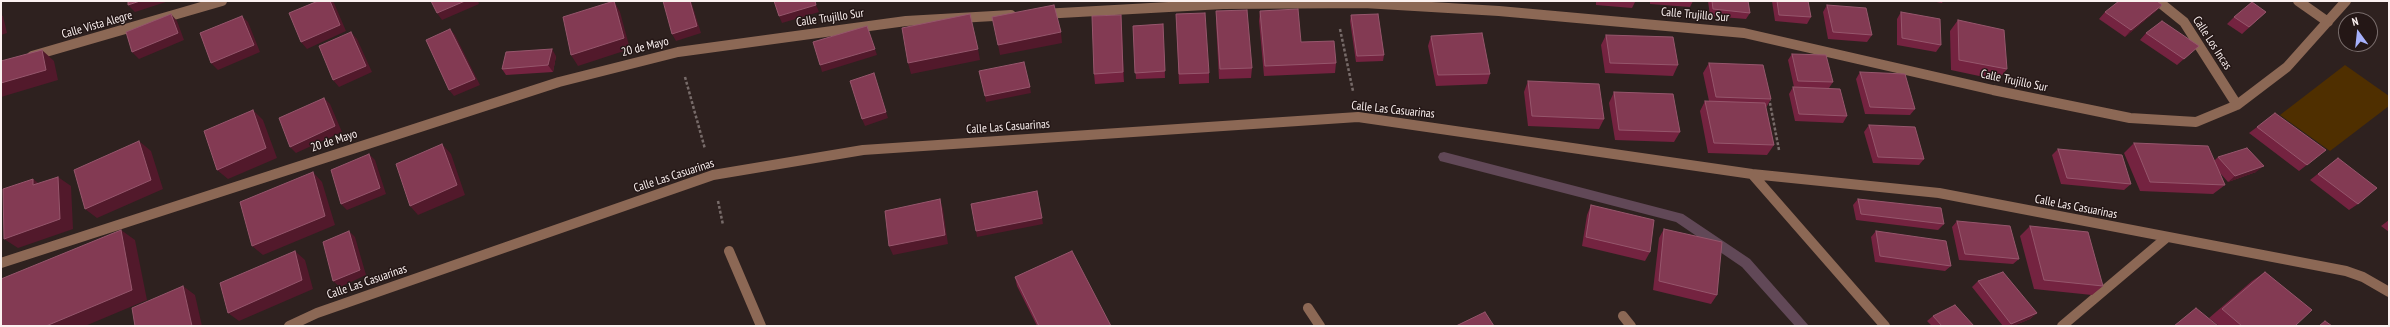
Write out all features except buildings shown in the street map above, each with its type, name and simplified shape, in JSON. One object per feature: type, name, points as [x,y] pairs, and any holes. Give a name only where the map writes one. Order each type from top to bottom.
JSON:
[{"type":"street","name":"Calle Vista Alegre","points":[[24,58],[222,1]]},
{"type":"street","name":"Calle Los Incas","points":[[2158,1],[2184,22],[2237,105]]},
{"type":"street","points":[[2298,1],[2328,22]]},
{"type":"street","name":"Calle Trujillo Sur","points":[[678,52],[906,21],[1223,4],[1364,3],[1499,11],[1744,33],[1993,90],[2130,118],[2196,122],[2237,105],[2287,68],[2346,1]]},
{"type":"street","name":"20 de Mayo","points":[[1,262],[558,82],[678,52]]},
{"type":"street","name":"Calle Las Casuarinas","points":[[289,326],[317,313],[713,176],[863,150],[1358,117],[1752,174],[1939,193],[2166,238],[2346,271],[2363,277],[2389,292]]},
{"type":"street","points":[[1752,174],[1885,326]]},
{"type":"street","points":[[2062,326],[2166,238]]},
{"type":"street","points":[[729,251],[760,326]]},
{"type":"street","points":[[1308,308],[1320,326]]},
{"type":"street","points":[[1623,316],[1632,326]]},
{"type":"path","points":[[1335,3],[1358,117]]},
{"type":"path","points":[[678,52],[713,176],[729,251]]},
{"type":"path","points":[[1768,95],[1785,177]]},
{"type":"shaded area","points":[[2345,65],[2389,96],[2389,106],[2330,151],[2280,115]]},
{"type":"waterway","points":[[1444,157],[1679,218],[1746,263],[1803,326]]}]
